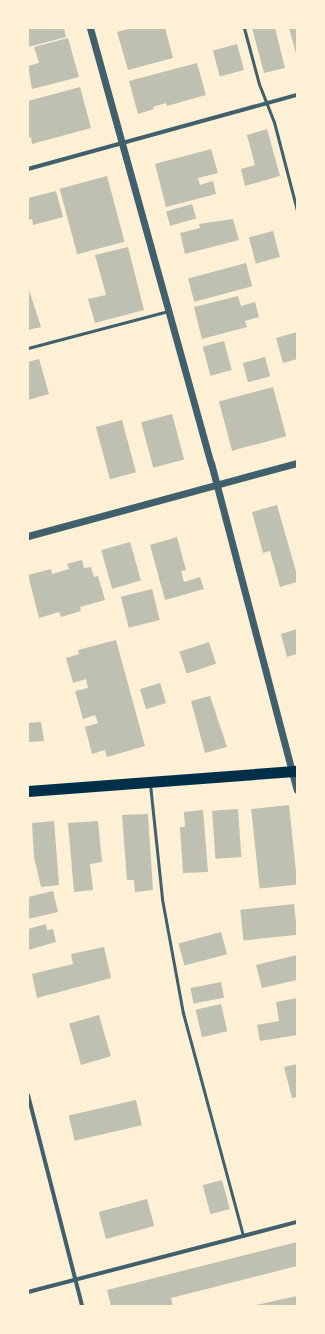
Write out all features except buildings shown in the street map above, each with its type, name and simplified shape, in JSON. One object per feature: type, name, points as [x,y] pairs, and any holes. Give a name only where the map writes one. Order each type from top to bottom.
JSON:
[{"type":"highway","points":[[28,791],[294,771]]},
{"type":"street","points":[[90,28],[170,310],[294,771],[297,790]]},
{"type":"street","points":[[28,169],[297,95]]},
{"type":"street","points":[[28,536],[297,463]]},
{"type":"street","points":[[28,1095],[82,1306]]},
{"type":"street","points":[[28,1292],[297,1222]]},
{"type":"lane","points":[[244,28],[274,122],[297,210]]},
{"type":"lane","points":[[28,348],[170,310]]},
{"type":"lane","points":[[150,782],[162,899],[183,1013],[243,1236]]}]
